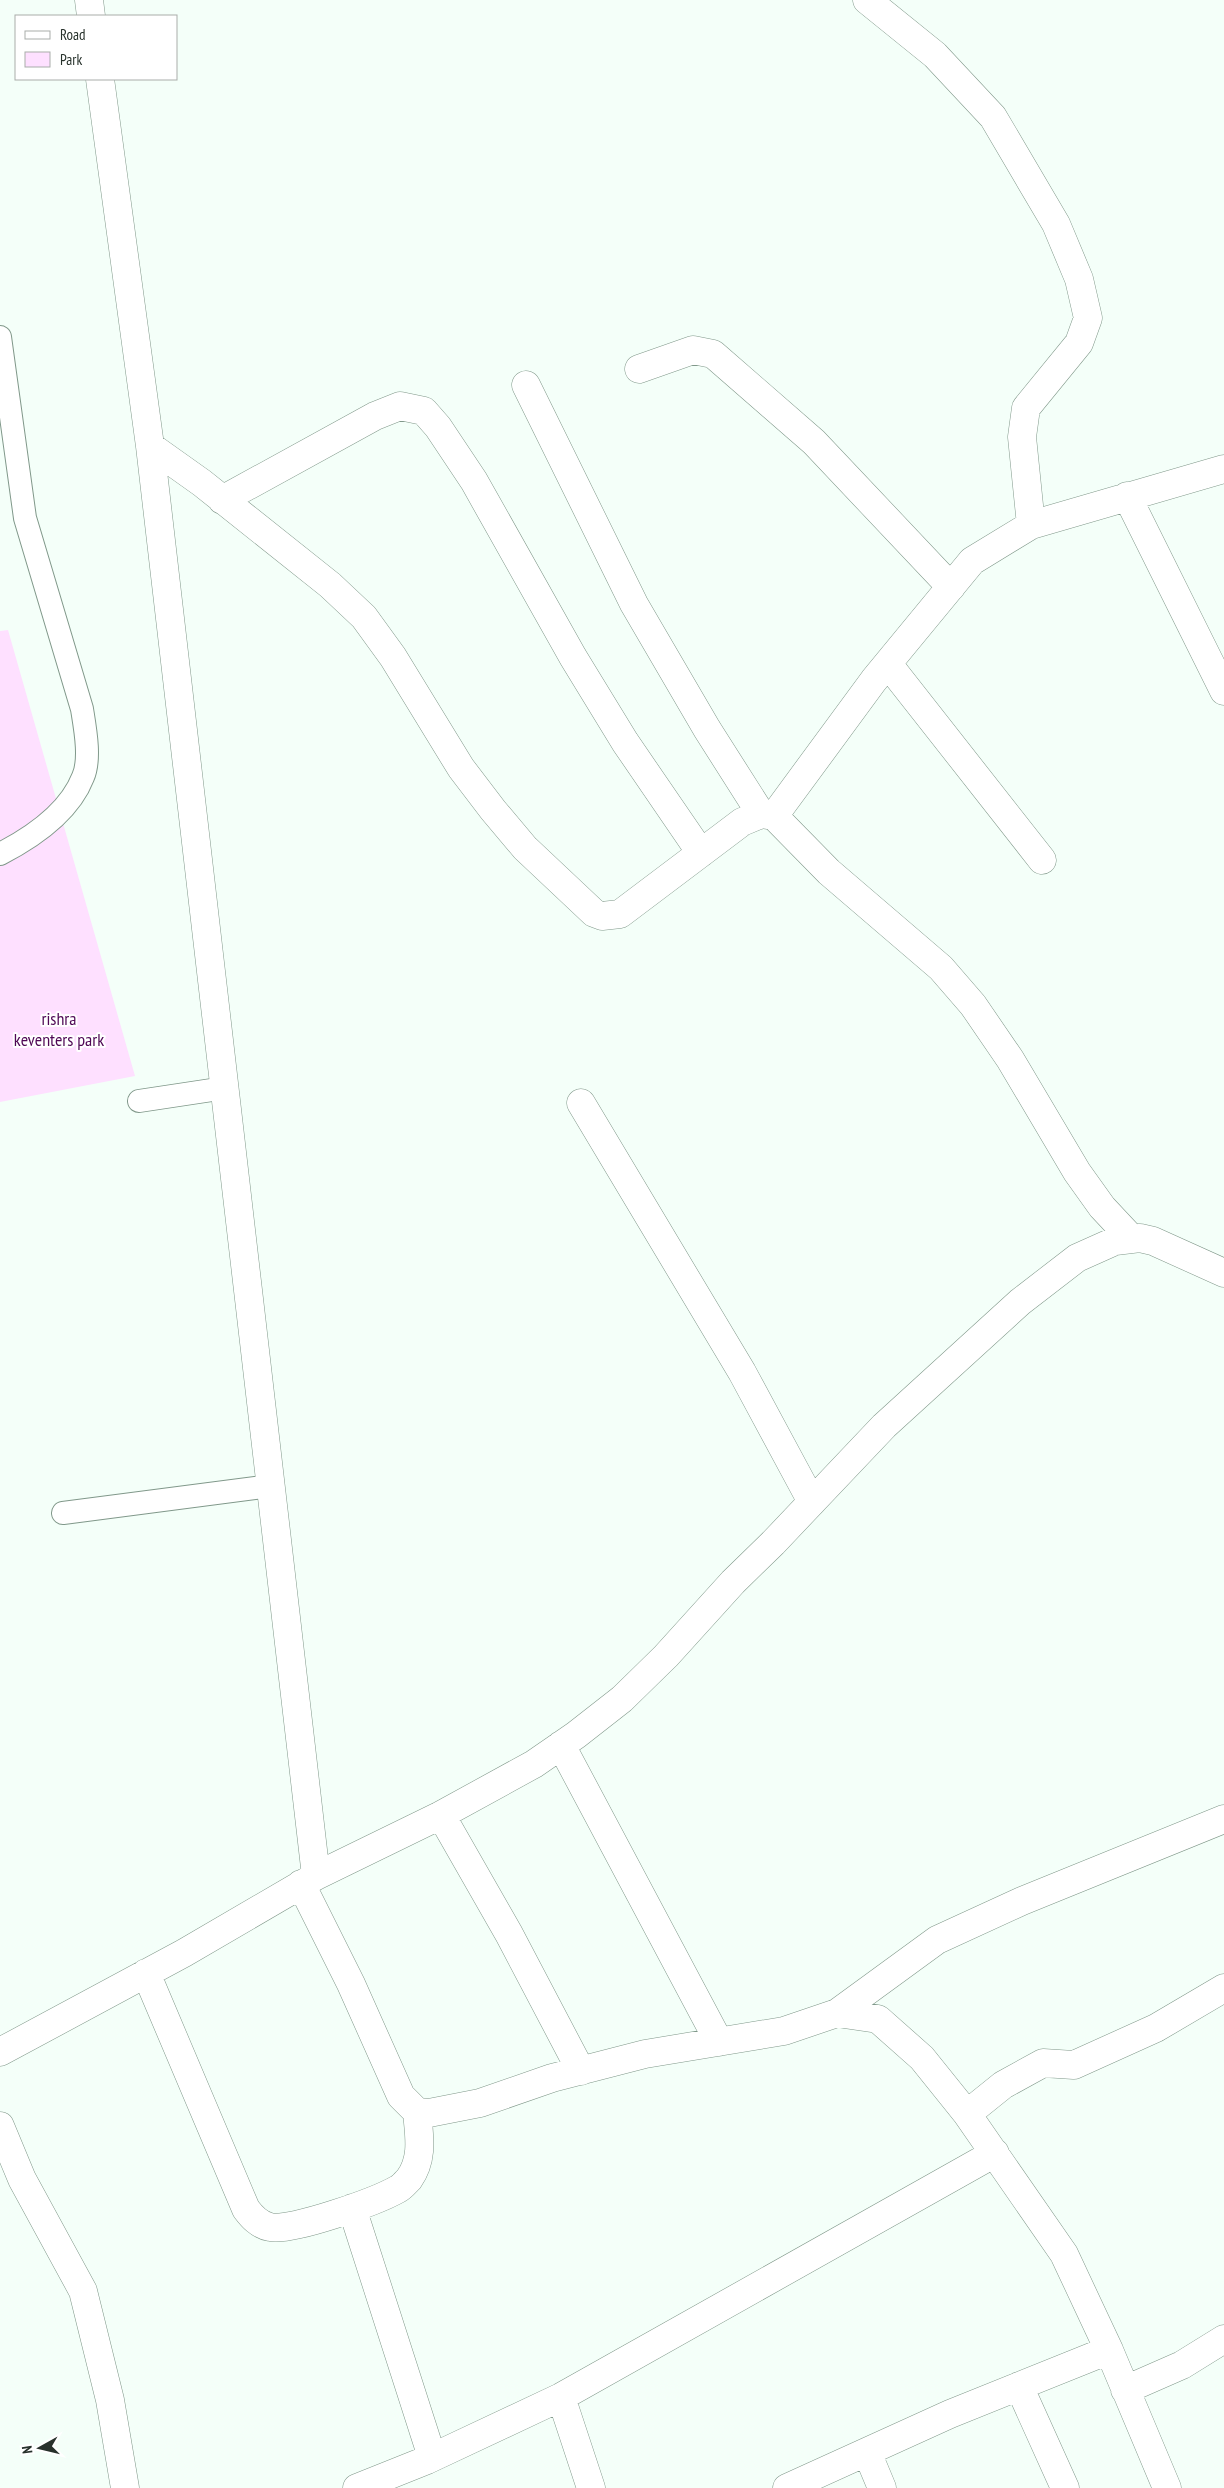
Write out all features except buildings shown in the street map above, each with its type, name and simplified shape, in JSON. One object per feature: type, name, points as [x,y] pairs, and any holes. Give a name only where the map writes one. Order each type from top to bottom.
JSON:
[{"type":"street","points":[[89,0],[91,15]]},
{"type":"street","points":[[867,0],[935,55],[993,117],[1056,224],[1079,279],[1088,318],[1079,343],[1026,408],[1022,436],[1031,526]]},
{"type":"street","points":[[100,80],[150,446],[271,1486],[309,1880],[351,1984],[401,2096],[417,2112],[429,2113],[480,2103],[581,2071],[645,2054],[784,2031],[837,2013],[937,1940],[1022,1901],[1224,1819]]},
{"type":"street","points":[[639,369],[693,350],[713,354],[814,442],[951,587]]},
{"type":"street","points":[[526,385],[634,604],[707,729],[768,815],[829,872],[941,968],[973,1006],[1010,1059],[1078,1172],[1102,1208],[1131,1238]]},
{"type":"street","points":[[222,500],[375,416],[400,406],[424,411],[438,427],[474,482],[573,658],[625,742],[701,852]]},
{"type":"street","points":[[150,446],[330,585],[364,617],[393,657],[461,768],[488,803],[525,848],[585,907],[602,916],[620,914],[742,822],[768,815],[972,561],[1031,526],[1127,496],[1224,469]]},
{"type":"street","points":[[1127,496],[1224,691]]},
{"type":"street","points":[[888,664],[1042,860]]},
{"type":"street","points":[[581,1103],[742,1372],[812,1502]]},
{"type":"street","points":[[0,2052],[146,1973],[309,1880],[441,1815],[534,1764],[561,1745],[622,1699],[642,1680],[884,1426],[1020,1302],[1077,1258],[1099,1246],[1131,1238],[1153,1241],[1224,1273]]},
{"type":"street","points":[[561,1745],[719,2042]]},
{"type":"street","points":[[441,1815],[509,1934],[581,2071]]},
{"type":"street","points":[[146,1973],[246,2209],[261,2224],[271,2228],[284,2228],[352,2208],[400,2189],[417,2166],[420,2150],[417,2112]]},
{"type":"street","points":[[967,2114],[1003,2085],[1043,2063],[1074,2065],[1156,2028],[1224,1988]]},
{"type":"street","points":[[837,2013],[878,2019],[922,2058],[967,2114],[995,2153],[1064,2254],[1109,2350],[1167,2488]]},
{"type":"street","points":[[0,2126],[22,2179],[83,2291],[110,2400],[125,2488]]},
{"type":"street","points":[[363,2487],[561,2397],[995,2153]]},
{"type":"street","points":[[352,2208],[432,2457]]},
{"type":"street","points":[[1125,2390],[1182,2365],[1224,2339]]},
{"type":"street","points":[[787,2488],[1019,2386],[1109,2350]]},
{"type":"street","points":[[1019,2386],[1065,2488]]},
{"type":"street","points":[[561,2397],[591,2488]]},
{"type":"street","points":[[866,2452],[882,2488]]},
{"type":"lane","points":[[0,337],[25,518],[82,709],[87,741],[84,776],[68,804],[28,839],[0,854]]},
{"type":"lane","points":[[139,1101],[224,1088]]},
{"type":"lane","points":[[63,1513],[271,1486]]},
{"type":"green space","name":"rishra keventers park","points":[[8,630],[135,1076],[0,1102],[0,631]]}]
